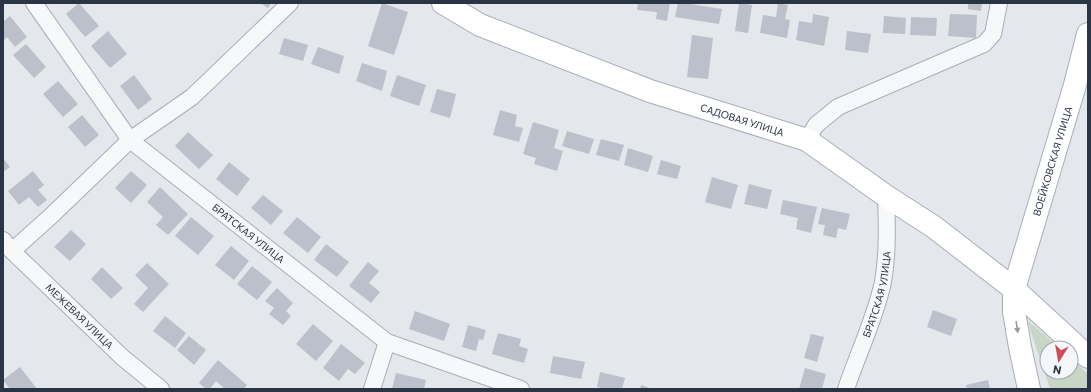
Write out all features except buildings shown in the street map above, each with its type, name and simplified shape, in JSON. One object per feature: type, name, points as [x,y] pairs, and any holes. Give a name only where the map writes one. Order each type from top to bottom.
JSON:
[{"type":"main road","name":"САДОВАЯ УЛИЦА","points":[[443,3],[480,25],[650,91],[807,140],[886,196],[934,227],[1014,288],[1088,357]]},
{"type":"main road","name":"ВОЕЙКОВСКАЯ УЛИЦА","points":[[1014,288],[1075,85],[1088,34]]},
{"type":"main road","points":[[1014,288],[1014,312],[1029,389]]},
{"type":"street","name":"БРАТСКАЯ УЛИЦА","points":[[34,3],[130,140],[387,342],[522,389]]},
{"type":"street","points":[[8,245],[51,216],[130,140],[192,97],[290,3]]},
{"type":"street","points":[[807,140],[816,125],[838,107],[984,44],[993,34],[999,3]]},
{"type":"street","name":"БРАТСКАЯ УЛИЦА","points":[[846,389],[875,310],[883,281],[888,238],[886,196]]},
{"type":"street","name":"МЕЖЕВАЯ УЛИЦА","points":[[8,245],[122,357],[161,389]]},
{"type":"street","points":[[372,389],[387,342]]},
{"type":"green space","points":[[1027,320],[1051,340],[1039,340],[1039,356]]},
{"type":"green space","points":[[1079,366],[1088,374],[1088,389],[1050,389],[1047,380],[1079,380]]}]
